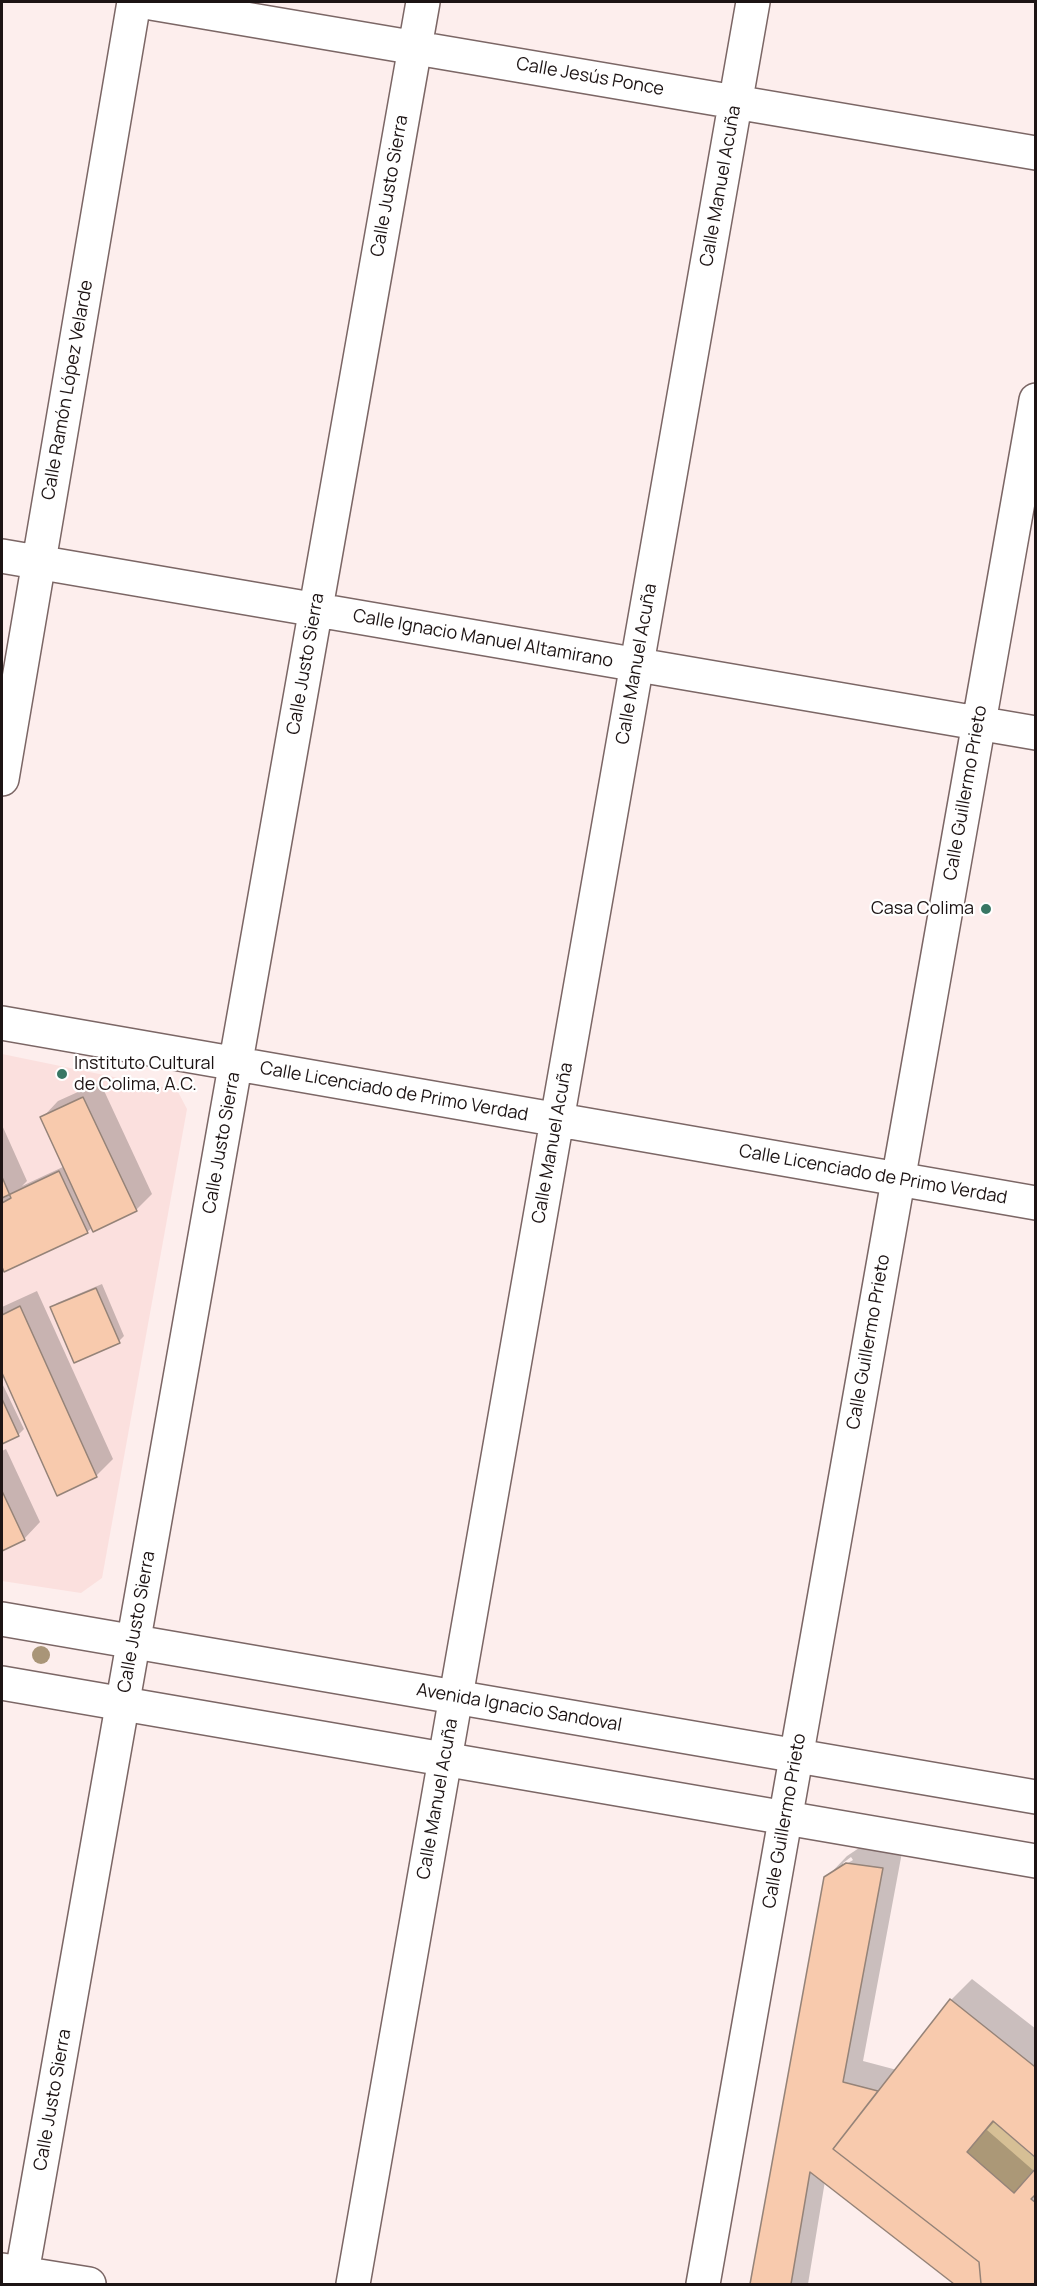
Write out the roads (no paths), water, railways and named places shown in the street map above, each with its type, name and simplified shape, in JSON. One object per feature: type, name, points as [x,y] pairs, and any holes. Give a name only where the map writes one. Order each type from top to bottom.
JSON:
[{"type":"street","name":"Calle Ramón López Velarde","points":[[2,779],[134,2]]},
{"type":"street","name":"Calle Jesús Ponce","points":[[145,2],[1035,153]]},
{"type":"street","name":"Calle Justo Sierra","points":[[14,2276],[123,1704],[423,2]]},
{"type":"street","name":"Calle Manuel Acuña","points":[[352,2284],[753,2]]},
{"type":"street","name":"Calle Guillermo Prieto","points":[[703,2284],[1035,400]]},
{"type":"street","name":"Calle Ignacio Manuel Altamirano","points":[[2,556],[1035,733]]},
{"type":"street","name":"Calle Licenciado de Primo Verdad","points":[[2,1023],[1035,1203]]},
{"type":"street","name":"Avenida Ignacio Sandoval","points":[[2,1619],[1035,1797]]},
{"type":"street","points":[[2,1683],[1035,1861]]},
{"type":"street","points":[[14,2276],[89,2284]]},
{"type":"place","name":"Casa Colima","points":[[986,909]]},
{"type":"place","name":"Instituto Cultural de Colima, A.C.","points":[[62,1074]]}]
